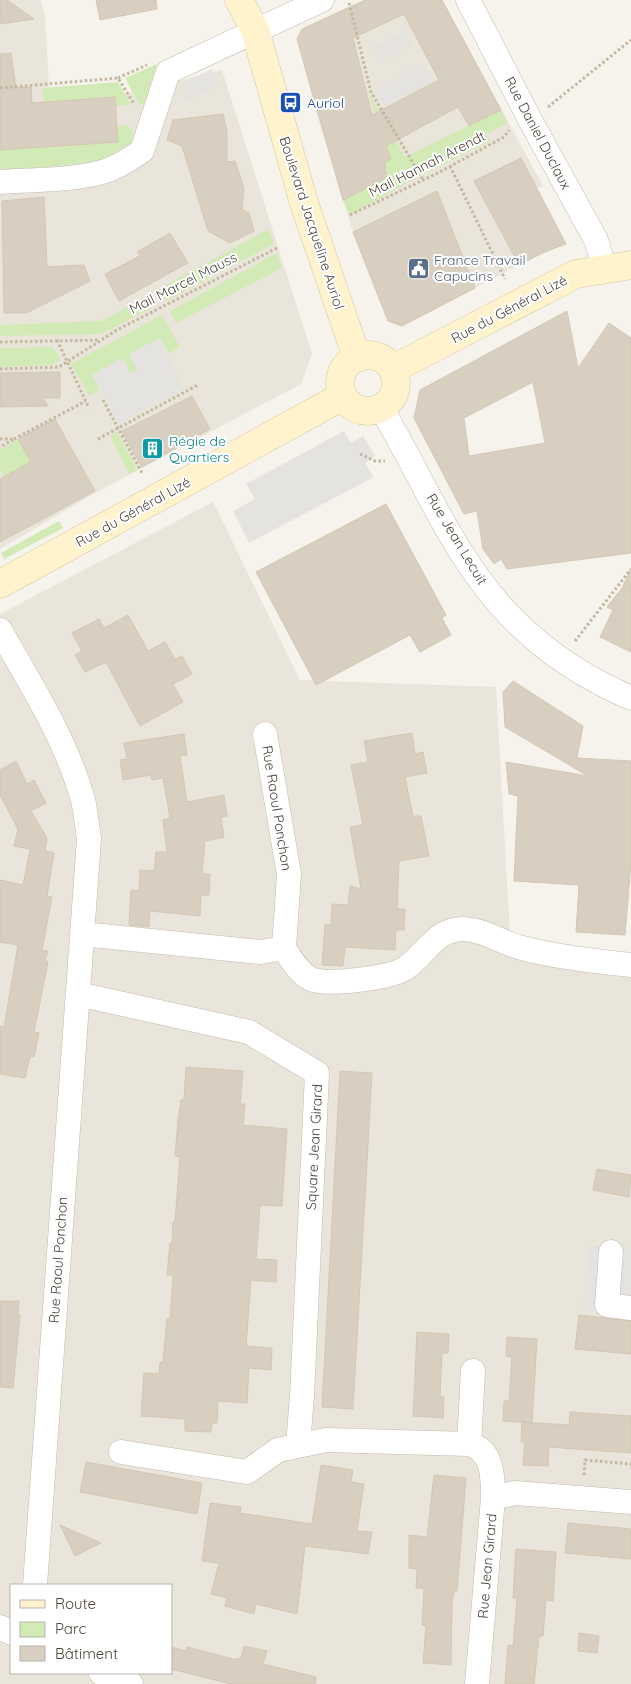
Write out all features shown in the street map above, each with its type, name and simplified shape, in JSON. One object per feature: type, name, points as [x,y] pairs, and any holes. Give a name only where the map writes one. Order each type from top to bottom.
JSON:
[{"type":"main road","name":"Boulevard Jacqueline Auriol","points":[[239,0],[255,30],[312,230],[357,358]]},
{"type":"main road","name":"Boulevard Jacqueline Auriol","points":[[255,30],[258,0]]},
{"type":"main road","name":"Rue du Général Lizé","points":[[393,369],[576,274],[604,267],[631,265]]},
{"type":"main road","points":[[373,355],[388,362],[393,369],[396,378],[394,396],[381,408],[364,411],[356,408],[344,396],[341,378],[344,370],[357,358],[373,355]]},
{"type":"main road","name":"Rue du Général Lizé","points":[[0,584],[344,396]]},
{"type":"street","points":[[0,182],[87,175],[108,171],[124,162],[142,151],[168,72],[322,0]]},
{"type":"street","name":"Rue Daniel Duclaux","points":[[468,0],[529,118],[596,240],[604,267]]},
{"type":"street","name":"Rue Jean Lecuit","points":[[381,408],[463,556],[497,602],[530,636],[560,660],[585,676],[631,698]]},
{"type":"street","name":"Rue Raoul Ponchon","points":[[0,630],[55,728],[67,754],[83,801],[88,839],[35,1584]]},
{"type":"street","name":"Rue Raoul Ponchon","points":[[265,734],[289,874],[284,948]]},
{"type":"street","points":[[82,934],[260,952],[284,948],[297,968],[312,979],[334,982],[388,975],[404,970],[433,941],[444,933],[459,929],[475,930],[523,948],[596,962],[631,965]]},
{"type":"street","name":"Square Jean Girard","points":[[78,994],[249,1032],[317,1073],[298,1445]]},
{"type":"street","points":[[611,1252],[607,1305],[631,1308]]},
{"type":"street","points":[[469,1444],[473,1371]]},
{"type":"street","points":[[121,1452],[247,1472],[278,1450],[326,1440],[469,1444],[479,1446],[492,1468],[493,1498]]},
{"type":"street","name":"Rue Jean Girard","points":[[477,1684],[493,1498],[515,1492],[631,1502]]},
{"type":"street","points":[[104,1674],[131,1684]]},
{"type":"path","points":[[349,3],[370,92],[423,180]]},
{"type":"path","points":[[544,110],[631,40]]},
{"type":"path","points":[[0,88],[118,78],[152,62]]},
{"type":"path","points":[[118,78],[134,105]]},
{"type":"path","name":"Mail Hannah Arendt","points":[[350,215],[423,180],[504,137],[510,128]]},
{"type":"path","points":[[450,166],[505,279]]},
{"type":"path","name":"Mail Marcel Mauss","points":[[0,369],[59,367],[100,340],[277,248]]},
{"type":"path","points":[[56,340],[89,408]]},
{"type":"path","points":[[0,342],[100,340]]},
{"type":"path","points":[[98,439],[198,385]]},
{"type":"path","points":[[103,400],[142,473]]},
{"type":"path","points":[[0,447],[86,401]]},
{"type":"path","points":[[0,439],[14,439]]},
{"type":"path","points":[[360,454],[376,461],[386,461]]},
{"type":"path","points":[[574,642],[631,569]]},
{"type":"path","points":[[583,1483],[585,1460],[631,1464]]},
{"type":"shaded area","points":[[0,0],[41,0],[45,17],[50,102],[115,97],[222,70],[312,354],[301,384],[95,493],[0,549]]},
{"type":"shaded area","points":[[365,0],[442,0],[543,186],[537,189],[565,244],[519,265],[402,326],[388,321],[353,232],[316,112],[297,39]]},
{"type":"shaded area","points":[[405,31],[413,45],[380,63],[372,49]]},
{"type":"shaded area","points":[[421,64],[434,83],[386,108],[375,90]]},
{"type":"shaded area","points":[[212,69],[219,85],[186,101],[179,85]]},
{"type":"shaded area","points":[[160,338],[183,390],[119,424],[92,375],[123,358],[130,373],[137,370],[129,354]]},
{"type":"shaded area","points":[[344,431],[351,443],[363,436],[375,456],[365,463],[374,477],[249,543],[233,511],[255,499],[246,484]]},
{"type":"shaded area","points":[[213,502],[300,680],[496,687],[510,935],[631,958],[631,1684],[0,1684],[0,614]]},
{"type":"shaded area","points":[[588,1245],[631,1248],[631,1314],[583,1310]]},
{"type":"green space","points":[[157,64],[144,104],[139,104],[125,78]]},
{"type":"green space","points":[[118,82],[131,105],[116,106],[115,97],[44,102],[43,88]]},
{"type":"green space","points":[[366,88],[405,157],[501,110],[508,123],[486,134],[490,141],[416,178],[350,215],[343,200],[385,178],[385,162],[391,159]]},
{"type":"green space","points":[[126,125],[133,130],[131,143],[100,161],[0,172],[0,150],[118,142],[117,126]]},
{"type":"green space","points":[[269,229],[274,244],[166,301],[159,289]]},
{"type":"green space","points":[[277,253],[282,268],[176,323],[170,311]]},
{"type":"green space","points":[[151,295],[157,305],[102,334],[0,336],[0,325],[101,321]]},
{"type":"green space","points":[[162,315],[180,347],[169,353],[160,338],[130,354],[137,370],[130,373],[122,358],[92,375],[100,390],[89,396],[71,364]]},
{"type":"green space","points":[[53,347],[60,360],[51,365],[0,367],[0,348]]},
{"type":"green space","points":[[117,432],[137,470],[129,474],[110,436]]},
{"type":"green space","points":[[18,439],[34,467],[21,468],[4,477],[0,470],[0,450]]},
{"type":"green space","points":[[59,521],[63,528],[4,559],[1,553]]},
{"type":"building","points":[[0,0],[7,0],[34,19],[0,24]]},
{"type":"building","points":[[96,0],[156,0],[157,9],[100,20]]},
{"type":"building","points":[[365,0],[442,0],[501,110],[469,126],[458,107],[386,146],[391,159],[385,162],[386,178],[343,200],[297,39],[302,29]],"holes":[[[404,14],[439,80],[372,115],[353,38]]]},
{"type":"building","points":[[11,53],[16,88],[31,87],[32,103],[115,97],[118,142],[0,150],[0,54]]},
{"type":"building","points":[[223,114],[227,131],[227,162],[235,161],[244,188],[242,210],[249,213],[254,231],[230,243],[208,231],[182,146],[167,140],[173,120]]},
{"type":"building","points":[[521,158],[566,244],[544,252],[519,265],[474,181]]},
{"type":"building","points":[[437,191],[475,288],[402,326],[388,321],[353,232]]},
{"type":"building","points":[[44,197],[47,267],[84,265],[90,281],[26,313],[4,313],[2,201]]},
{"type":"building","points":[[170,233],[188,263],[119,301],[105,274],[140,256],[137,252]]},
{"type":"building","points":[[567,311],[578,368],[609,323],[631,338],[631,553],[507,569],[501,559],[494,564],[483,549],[477,511],[464,514],[414,418],[420,390]],"holes":[[[533,382],[545,443],[469,456],[464,418]]]},
{"type":"building","points":[[60,372],[60,398],[43,398],[48,406],[0,407],[0,373]]},
{"type":"building","name":"Régie de Quartiers","points":[[192,396],[210,429],[142,467],[122,431]]},
{"type":"building","points":[[55,419],[95,491],[0,542],[0,479],[31,462],[18,439]]},
{"type":"building","points":[[386,504],[446,615],[442,618],[451,635],[420,652],[410,635],[316,685],[256,572]]},
{"type":"building","points":[[631,569],[631,652],[600,637],[613,610],[607,607],[622,588]]},
{"type":"building","points":[[128,615],[148,651],[165,642],[175,659],[182,656],[192,674],[173,684],[183,702],[140,726],[106,662],[85,672],[75,655],[82,651],[72,633],[99,619],[104,628]]},
{"type":"building","points":[[513,681],[583,726],[577,758],[631,761],[631,862],[625,935],[576,932],[579,885],[514,881],[518,796],[509,794],[506,762],[588,776],[505,727],[503,692]]},
{"type":"building","points":[[412,733],[415,754],[423,752],[427,773],[405,777],[413,816],[421,816],[429,856],[399,861],[397,909],[405,909],[404,930],[396,930],[395,950],[345,947],[343,966],[322,965],[325,924],[331,925],[332,904],[348,905],[350,886],[361,889],[350,827],[363,825],[351,765],[368,762],[364,741]]},
{"type":"building","points":[[184,734],[187,755],[180,756],[187,802],[224,795],[227,816],[221,817],[224,837],[205,841],[202,874],[210,874],[209,895],[201,895],[200,916],[150,911],[149,927],[129,925],[131,890],[139,891],[140,870],[154,871],[156,852],[167,852],[163,820],[170,818],[163,778],[152,780],[151,775],[123,780],[120,760],[127,759],[124,743]]},
{"type":"building","points":[[16,761],[27,784],[34,780],[46,803],[31,811],[47,838],[45,851],[54,853],[47,896],[52,897],[42,950],[48,951],[45,961],[48,962],[34,1032],[39,1033],[34,1057],[30,1056],[25,1078],[0,1074],[0,1026],[4,1027],[18,945],[0,942],[0,880],[23,885],[30,849],[14,846],[18,829],[0,795],[0,770]]},
{"type":"building","points":[[186,1067],[243,1071],[240,1104],[245,1104],[243,1125],[287,1129],[282,1206],[260,1205],[256,1259],[277,1260],[276,1282],[251,1280],[246,1346],[272,1348],[271,1370],[249,1368],[247,1403],[218,1401],[217,1423],[212,1423],[211,1432],[185,1431],[185,1419],[141,1416],[144,1373],[159,1374],[160,1362],[163,1362],[167,1319],[170,1319],[173,1275],[167,1275],[173,1222],[175,1222],[180,1157],[175,1156],[181,1100],[184,1100]]},
{"type":"building","points":[[340,1071],[372,1073],[353,1409],[322,1407]]},
{"type":"building","points":[[597,1169],[631,1175],[629,1197],[593,1190]]},
{"type":"building","points":[[0,1301],[19,1301],[18,1315],[20,1315],[13,1388],[0,1387]]},
{"type":"building","points":[[579,1315],[631,1321],[631,1354],[575,1349]]},
{"type":"building","points":[[417,1332],[449,1334],[448,1353],[442,1353],[440,1397],[444,1397],[443,1418],[413,1416]]},
{"type":"building","points":[[507,1337],[537,1339],[532,1423],[503,1421],[504,1401],[509,1401],[512,1357],[506,1356]]},
{"type":"building","points":[[570,1412],[631,1416],[631,1453],[549,1447],[548,1466],[523,1465],[525,1442],[521,1442],[522,1422],[569,1425]]},
{"type":"building","points":[[86,1462],[202,1483],[197,1514],[80,1492]]},
{"type":"building","points":[[321,1465],[353,1470],[351,1482],[364,1484],[357,1531],[372,1532],[368,1554],[305,1546],[297,1614],[256,1604],[254,1614],[225,1606],[227,1598],[211,1594],[219,1563],[202,1561],[210,1503],[241,1507],[240,1513],[312,1524]]},
{"type":"building","points":[[434,1475],[466,1478],[457,1591],[454,1591],[452,1604],[451,1665],[423,1663],[426,1626],[422,1625],[424,1588],[416,1588],[417,1569],[409,1568],[409,1535],[427,1537]]},
{"type":"building","points":[[568,1523],[631,1529],[631,1559],[565,1553]]},
{"type":"building","points":[[60,1525],[76,1532],[101,1543],[75,1556]]},
{"type":"building","points":[[516,1549],[556,1552],[553,1601],[546,1600],[543,1636],[539,1636],[534,1684],[505,1684],[508,1645],[513,1646],[517,1598],[513,1598]]},
{"type":"building","points":[[579,1633],[599,1636],[597,1653],[578,1651]]},
{"type":"building","points":[[244,1646],[267,1651],[263,1664],[316,1677],[315,1684],[231,1684],[172,1669],[172,1647],[186,1651],[187,1647],[237,1660],[237,1658],[241,1659]]},
{"type":"place","name":"Auriol","points":[[291,103]]},
{"type":"place","name":"France Travail Capucins","points":[[418,268]]},
{"type":"place","name":"Régie de Quartiers","points":[[153,449]]}]
